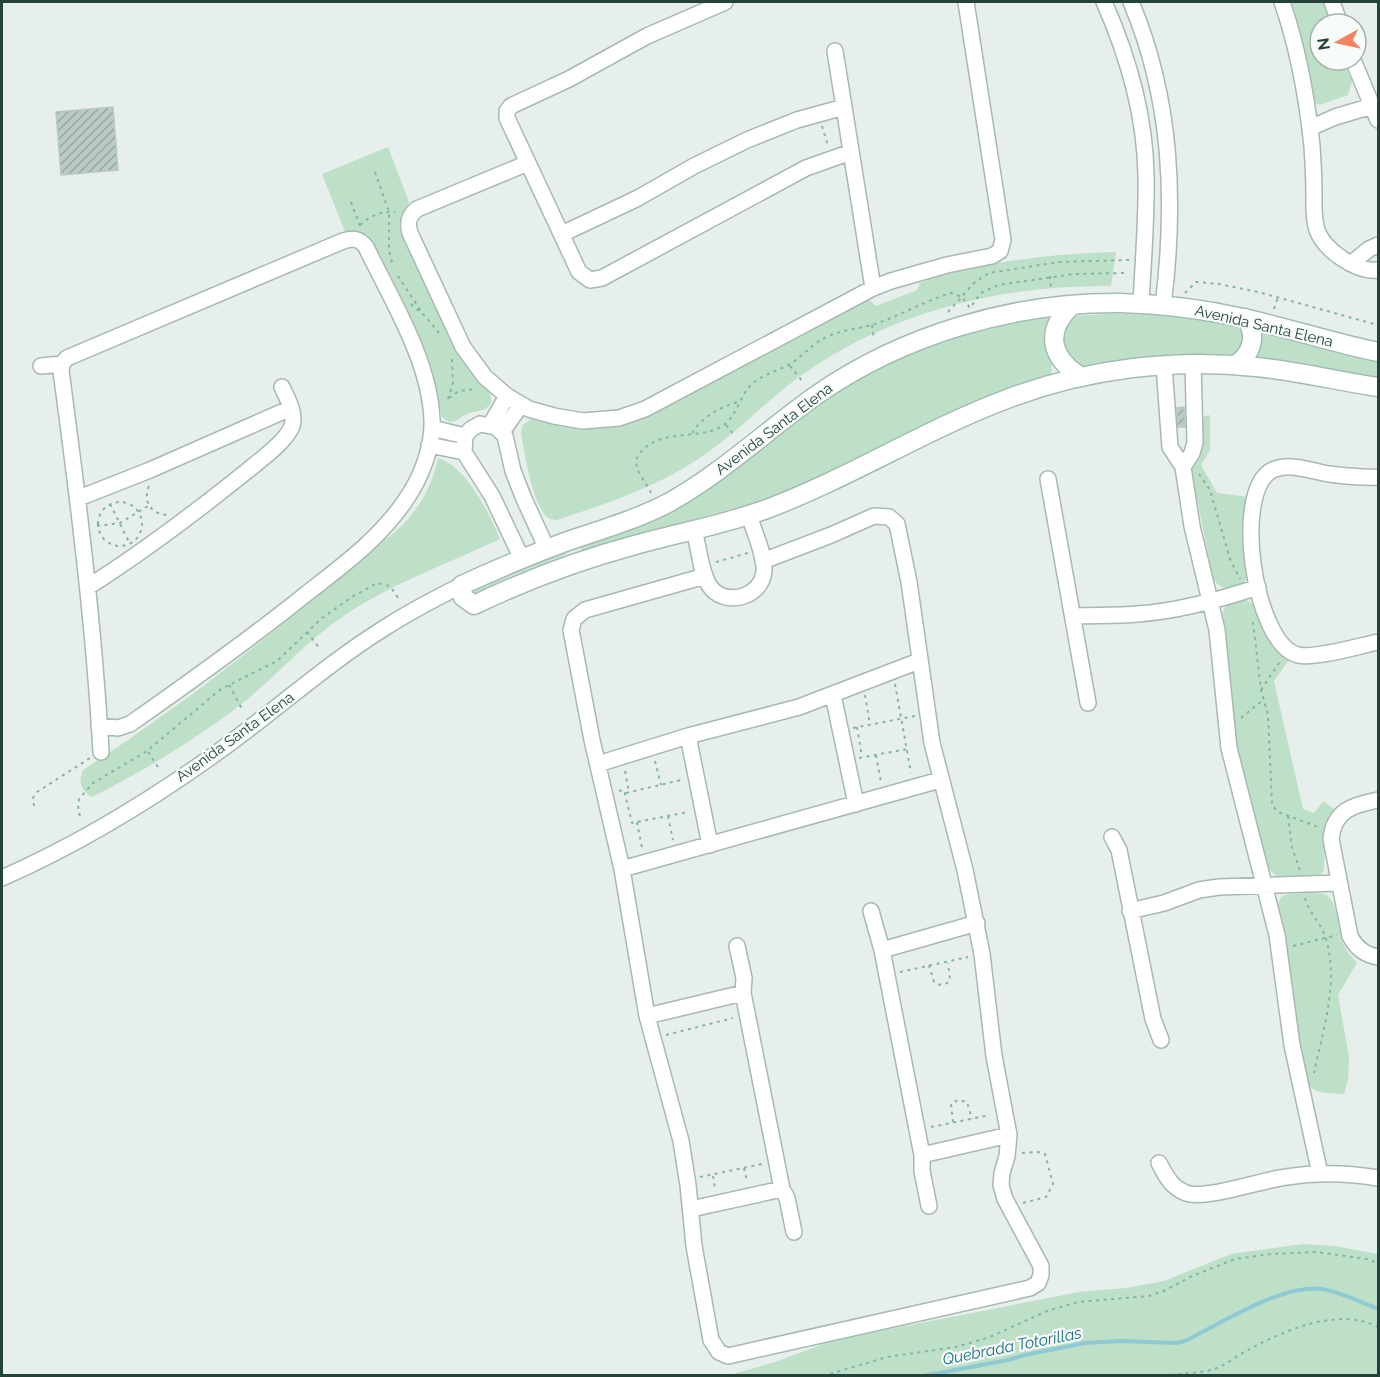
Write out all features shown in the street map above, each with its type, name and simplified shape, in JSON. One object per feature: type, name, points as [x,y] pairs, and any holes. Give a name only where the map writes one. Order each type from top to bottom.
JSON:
[{"type":"street","points":[[725,2],[647,36],[569,79],[511,106],[507,111],[507,118],[579,272],[586,278],[596,280],[773,185],[835,156],[850,152]]},
{"type":"street","points":[[528,162],[417,209],[409,218],[410,233],[463,346],[476,366],[501,391],[521,405],[554,416],[583,421],[608,420],[629,415],[695,384],[873,288],[928,270],[992,256],[1002,247],[1003,240],[966,2]]},
{"type":"street","points":[[1104,2],[1121,43],[1141,126],[1146,172],[1141,304]]},
{"type":"street","points":[[1131,2],[1154,72],[1170,160],[1170,219],[1163,306]]},
{"type":"street","points":[[1282,2],[1294,41],[1310,128],[1317,230],[1329,249],[1362,269],[1378,270]]},
{"type":"street","points":[[835,51],[873,288]]},
{"type":"street","points":[[1310,128],[1335,117],[1375,113],[1358,72]]},
{"type":"street","points":[[562,234],[638,198],[719,153],[774,129],[844,107]]},
{"type":"street","points":[[99,726],[118,728],[130,724],[218,663],[355,556],[386,525],[406,500],[423,468],[432,423],[426,381],[417,353],[366,246],[356,232],[335,244],[67,358],[62,364],[61,371],[79,498],[88,587],[100,752]]},
{"type":"street","points":[[1352,263],[1378,245]]},
{"type":"street","name":"Avenida Santa Elena","points":[[2,879],[61,850],[154,795],[223,749],[377,633],[417,608],[462,585],[522,559],[630,520],[669,502],[713,476],[818,394],[859,369],[901,348],[970,323],[1031,311],[1071,306],[1141,304],[1245,318],[1330,342],[1378,352]]},
{"type":"street","points":[[1071,306],[1056,326],[1055,348],[1062,361],[1081,377]]},
{"type":"street","points":[[1235,365],[1246,356],[1252,343],[1251,330],[1245,318]]},
{"type":"street","points":[[41,366],[62,364]]},
{"type":"street","points":[[1183,466],[1194,448],[1196,431],[1193,364]]},
{"type":"street","points":[[462,585],[464,600],[474,605],[547,573],[632,545],[749,515],[821,486],[982,409],[1033,390],[1081,377],[1164,366],[1235,365],[1314,375],[1378,387]]},
{"type":"street","points":[[1164,366],[1169,441],[1172,451],[1183,466],[1192,526],[1220,653],[1226,730],[1234,773],[1265,886],[1279,949],[1292,1046],[1320,1174]]},
{"type":"street","points":[[88,587],[132,550],[230,484],[268,453],[291,429],[293,417],[282,387]]},
{"type":"street","points":[[501,391],[496,428],[524,499],[548,549]]},
{"type":"street","points":[[496,428],[521,405]]},
{"type":"street","points":[[79,498],[221,440],[291,408]]},
{"type":"street","points":[[432,423],[465,444],[522,559]]},
{"type":"street","points":[[465,444],[474,427],[480,424],[496,428]]},
{"type":"street","points":[[429,445],[465,444]]},
{"type":"street","points":[[1378,477],[1358,477],[1292,467],[1268,472],[1258,487],[1252,510],[1251,540],[1252,589],[1274,633],[1288,650],[1298,655],[1310,656],[1378,642]]},
{"type":"street","points":[[1048,479],[1088,703]]},
{"type":"street","points":[[694,530],[704,571],[711,587],[716,593],[739,598],[746,596],[757,587],[763,575],[761,556],[749,515]]},
{"type":"street","points":[[704,571],[585,610],[574,619],[571,636],[622,869],[647,1017],[676,1121],[688,1180],[694,1246],[711,1340],[719,1352],[728,1356],[1033,1286],[1040,1279],[1041,1266],[1008,1206],[1001,1185],[1009,1135],[994,1056],[982,954],[965,870],[932,743],[909,582],[897,524],[889,517],[874,516],[831,535],[761,556]]},
{"type":"street","points":[[1072,616],[1139,614],[1210,601],[1252,589]]},
{"type":"street","points":[[598,764],[652,746],[765,717],[864,684],[919,661]]},
{"type":"street","points":[[833,695],[856,804]]},
{"type":"street","points":[[688,736],[710,845]]},
{"type":"street","points":[[622,869],[940,780]]},
{"type":"street","points":[[1378,800],[1349,808],[1337,820],[1331,839],[1348,932],[1356,946],[1367,955],[1378,957]]},
{"type":"street","points":[[1112,837],[1119,850],[1152,1019],[1161,1040]]},
{"type":"street","points":[[1130,911],[1199,891],[1239,886],[1338,883]]},
{"type":"street","points":[[871,911],[887,975],[922,1155],[921,1164],[929,1206]]},
{"type":"street","points":[[882,950],[977,923]]},
{"type":"street","points":[[737,946],[744,978],[743,993],[776,1161],[794,1232]]},
{"type":"street","points":[[647,1017],[743,993]]},
{"type":"street","points":[[922,1155],[1009,1135]]},
{"type":"street","points":[[1159,1163],[1171,1184],[1194,1195],[1209,1194],[1272,1179],[1320,1174],[1378,1179]]},
{"type":"street","points":[[691,1209],[782,1189]]},
{"type":"path","points":[[819,113],[829,148],[835,156]]},
{"type":"path","points":[[375,172],[389,212],[388,242],[391,260],[398,277],[442,337]]},
{"type":"path","points":[[351,202],[356,232]]},
{"type":"path","points":[[356,232],[373,215],[389,212],[409,218]]},
{"type":"path","points":[[947,314],[978,280],[996,272],[1083,260],[1144,260]]},
{"type":"path","points":[[651,493],[636,468],[638,455],[657,442],[677,435],[711,431],[725,424],[741,401],[742,394],[753,383],[789,365],[825,338],[872,325],[951,293],[962,297],[970,308],[987,288],[1015,281],[1050,276],[1125,273]]},
{"type":"path","points":[[1050,276],[1052,294]]},
{"type":"path","points":[[1185,294],[1193,283],[1198,281],[1238,287],[1378,325]]},
{"type":"path","points":[[1273,310],[1278,297]]},
{"type":"path","points":[[410,303],[421,311]]},
{"type":"path","points":[[872,325],[874,340]]},
{"type":"path","points":[[432,423],[439,418],[453,383],[454,371],[450,352]]},
{"type":"path","points":[[789,365],[803,382]]},
{"type":"path","points":[[448,399],[459,391],[467,389],[501,391]]},
{"type":"path","points":[[691,433],[711,413],[741,401]]},
{"type":"path","points":[[725,424],[735,436]]},
{"type":"path","points":[[1183,466],[1200,476],[1210,490],[1232,565],[1252,589]]},
{"type":"path","points":[[153,480],[146,493],[148,506],[157,513],[171,514]]},
{"type":"path","points":[[103,488],[132,550]]},
{"type":"path","points":[[126,503],[138,512],[141,527],[132,550],[109,543],[102,536],[98,526],[102,511],[110,504],[126,503]]},
{"type":"path","points":[[81,527],[120,524],[148,506]]},
{"type":"path","points":[[704,571],[761,556]]},
{"type":"path","points":[[80,816],[78,799],[99,778],[147,751],[188,715],[229,684],[277,661],[335,608],[373,584],[382,583],[390,586],[399,599]]},
{"type":"path","points":[[1252,616],[1261,690],[1268,715],[1271,802],[1276,810],[1288,816],[1332,832]]},
{"type":"path","points":[[307,632],[320,649]]},
{"type":"path","points":[[1261,690],[1288,650]]},
{"type":"path","points":[[893,672],[914,788]]},
{"type":"path","points":[[229,684],[242,709]]},
{"type":"path","points":[[864,684],[870,725]]},
{"type":"path","points":[[1226,730],[1264,699]]},
{"type":"path","points":[[840,730],[901,719]]},
{"type":"path","points":[[857,727],[862,757]]},
{"type":"path","points":[[652,746],[661,785]]},
{"type":"path","points":[[847,760],[907,749]]},
{"type":"path","points":[[147,751],[158,767]]},
{"type":"path","points":[[34,806],[33,798],[37,792],[100,752]]},
{"type":"path","points":[[876,755],[884,796]]},
{"type":"path","points":[[622,756],[630,792]]},
{"type":"path","points":[[625,794],[696,777]]},
{"type":"path","points":[[606,794],[624,790],[632,823],[702,809]]},
{"type":"path","points":[[668,816],[676,854]]},
{"type":"path","points":[[1288,816],[1292,847],[1307,907],[1326,938],[1331,969],[1330,993],[1312,1081],[1302,1090]]},
{"type":"path","points":[[637,822],[646,862]]},
{"type":"path","points":[[1279,949],[1348,932]]},
{"type":"path","points":[[887,975],[982,954]]},
{"type":"path","points":[[929,966],[934,982],[944,985],[951,977],[948,961]]},
{"type":"path","points":[[652,1039],[748,1014]]},
{"type":"path","points":[[953,1123],[951,1104],[958,1100],[967,1102],[972,1119]]},
{"type":"path","points":[[917,1130],[1004,1112]]},
{"type":"path","points":[[1007,1156],[1031,1152],[1045,1155],[1053,1184],[1046,1197],[1008,1206]]},
{"type":"path","points":[[688,1180],[776,1161]]},
{"type":"path","points":[[823,1376],[877,1360],[940,1350],[990,1337],[1047,1311],[1078,1302],[1149,1296],[1235,1259],[1271,1254],[1316,1252],[1367,1258],[1378,1263]]},
{"type":"path","points":[[1163,1376],[1214,1369],[1260,1343],[1327,1319],[1360,1320],[1378,1327]]},
{"type":"path","points":[[1026,1376],[1058,1376]]},
{"type":"green space","points":[[1291,2],[1323,2],[1327,12],[1308,12],[1308,70]]},
{"type":"green space","points":[[1308,72],[1348,72],[1352,81],[1348,95],[1319,105],[1315,102]]},
{"type":"green space","points":[[388,147],[409,202],[402,217],[469,365],[490,395],[491,400],[488,407],[468,413],[454,422],[442,417],[437,391],[422,349],[359,233],[345,232],[322,174]]},
{"type":"green space","points":[[1116,252],[1111,286],[1032,290],[955,304],[881,330],[846,347],[796,379],[704,455],[640,490],[557,520],[546,516],[536,498],[521,433],[522,426],[531,419],[588,428],[869,300],[876,306],[917,290],[920,283],[944,275],[1017,260]]},
{"type":"green space","points":[[1103,314],[1174,316],[1214,320],[1238,328],[1243,333],[1245,344],[1233,356],[1087,367],[1075,364],[1062,348],[1063,328],[1075,316]]},
{"type":"green space","points":[[1049,316],[1052,318],[1045,343],[1052,363],[1051,376],[775,497],[582,550],[580,548],[580,545],[725,476],[816,406],[873,370],[914,351],[963,335],[1022,320]]},
{"type":"green space","points":[[1254,327],[1311,345],[1378,359],[1378,378],[1254,358]]},
{"type":"green space","points":[[1210,415],[1210,450],[1201,465],[1217,493],[1249,497],[1248,577],[1245,582],[1230,588],[1221,586],[1213,578],[1192,474],[1193,466],[1203,447],[1202,417]]},
{"type":"green space","points":[[438,458],[449,463],[458,471],[476,492],[500,539],[376,596],[314,638],[249,698],[192,739],[153,764],[92,797],[85,792],[81,782],[83,770],[216,677],[365,554],[392,535],[414,512],[423,498],[431,483]]},
{"type":"green space","points":[[568,550],[565,555],[511,576],[474,595],[467,593],[504,573]]},
{"type":"green space","points":[[1242,598],[1257,610],[1271,643],[1289,660],[1274,681],[1303,809],[1314,813],[1323,801],[1337,811],[1326,831],[1324,867],[1323,872],[1319,875],[1278,877],[1267,868],[1231,734],[1222,614],[1226,606]]},
{"type":"green space","points":[[1317,893],[1330,898],[1343,943],[1357,963],[1338,995],[1349,1057],[1348,1080],[1344,1094],[1317,1091],[1306,1080],[1278,904],[1281,897],[1288,894]]},
{"type":"green space","points":[[1303,1244],[1335,1246],[1378,1254],[1378,1375],[730,1375],[775,1362],[834,1340],[1079,1292],[1126,1288],[1164,1281],[1231,1254]]},
{"type":"building","points":[[113,107],[118,170],[61,175],[56,112]]},
{"type":"building","points":[[1184,407],[1185,427],[1178,427],[1177,408]]},
{"type":"waterway","name":"Quebrada Totorillas","points":[[923,1376],[1085,1343],[1121,1341],[1176,1343],[1185,1341],[1252,1306],[1289,1292],[1306,1289],[1336,1292],[1378,1309]]}]
